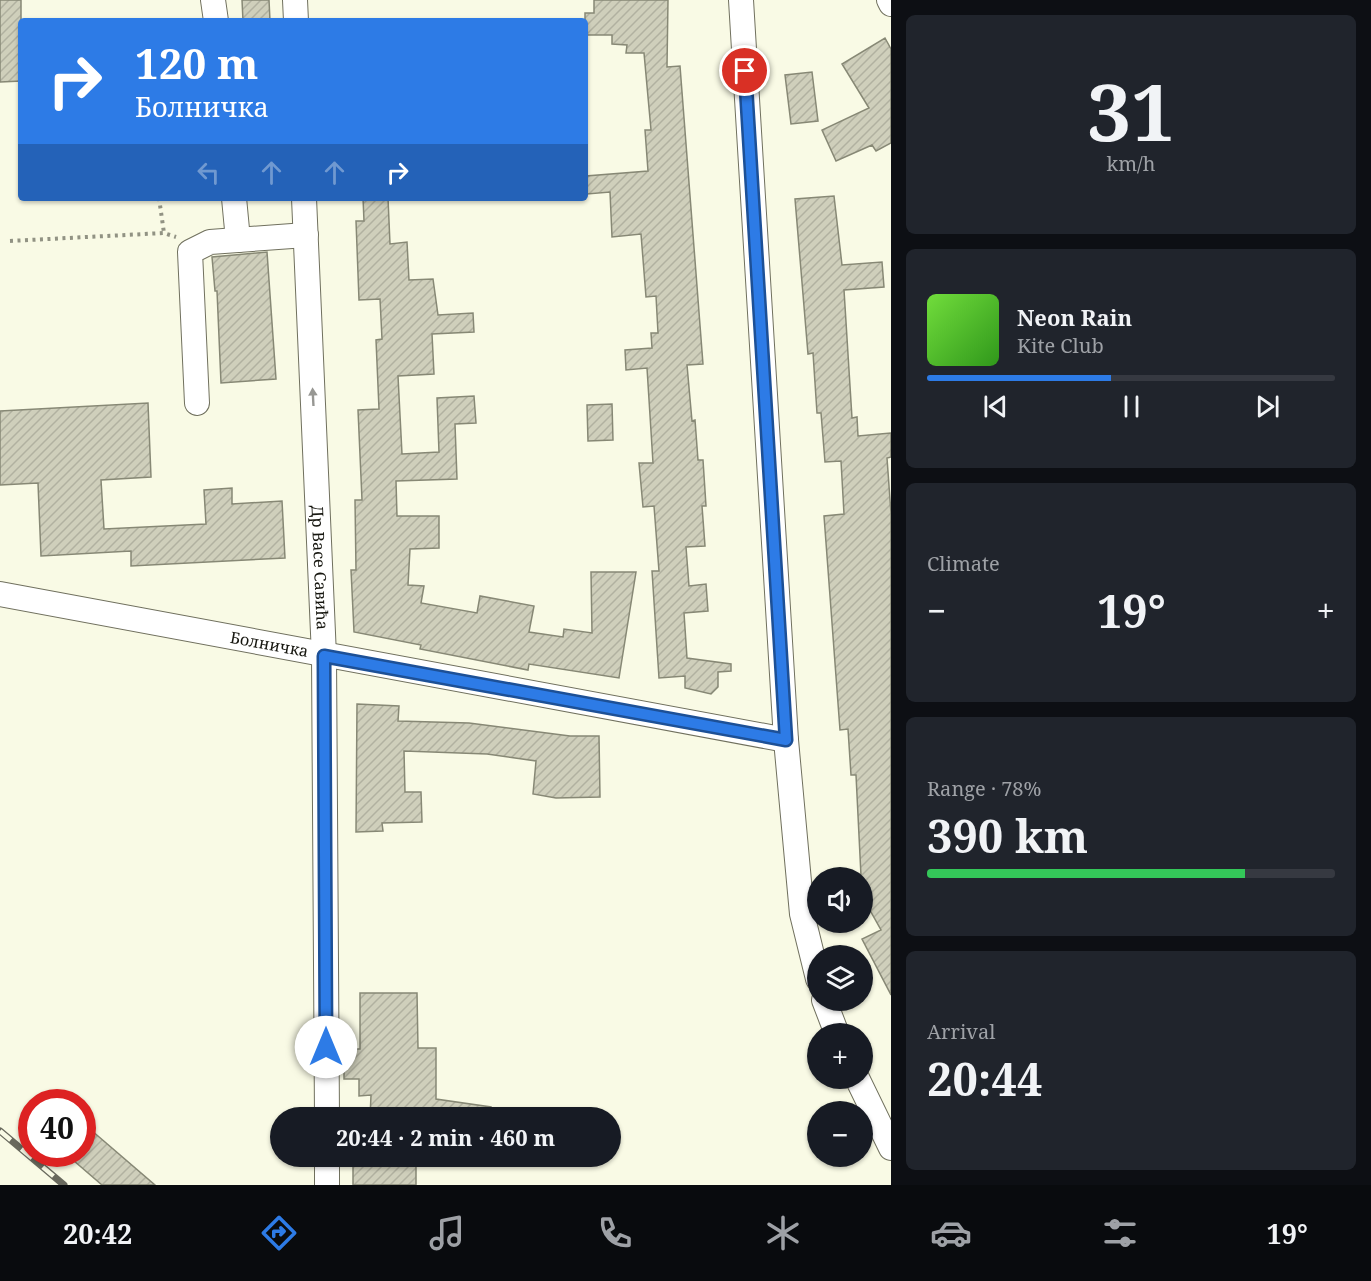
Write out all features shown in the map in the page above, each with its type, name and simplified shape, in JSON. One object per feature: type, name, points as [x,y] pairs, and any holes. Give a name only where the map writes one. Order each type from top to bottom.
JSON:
[{"type":"street","points":[[213,0],[216,18]]},
{"type":"street","points":[[296,0],[296,18]]},
{"type":"street","points":[[741,0],[786,740],[802,914],[810,945]]},
{"type":"street","points":[[889,0],[891,4]]},
{"type":"street","points":[[234,201],[238,240]]},
{"type":"street","name":"Др Васе Савића","points":[[304,201],[324,656],[327,1107]]},
{"type":"street","points":[[197,403],[190,252],[199,245],[306,235]]},
{"type":"street","name":"Болничка","points":[[0,594],[786,740]]},
{"type":"street","points":[[864,1089],[884,1121],[891,1148]]},
{"type":"street","points":[[327,1167],[327,1185]]},
{"type":"path","points":[[159,201],[164,233]]},
{"type":"path","points":[[10,241],[164,233],[199,245]]},
{"type":"building","points":[[0,0],[21,0],[21,18],[18,18],[18,81],[0,82]]},
{"type":"building","points":[[242,0],[269,0],[270,18],[243,18]]},
{"type":"building","points":[[594,0],[668,0],[667,67],[680,66],[703,364],[687,365],[698,460],[703,460],[706,506],[702,506],[705,546],[686,547],[689,586],[706,584],[708,611],[684,613],[687,658],[731,664],[731,671],[718,672],[718,687],[711,694],[685,688],[685,676],[659,678],[652,571],[659,571],[654,506],[643,507],[639,463],[653,463],[647,368],[626,370],[625,350],[652,348],[651,333],[658,333],[656,296],[646,297],[641,234],[612,237],[610,192],[588,194],[588,176],[648,171],[645,130],[651,130],[644,53],[626,53],[627,45],[612,44],[612,35],[588,35],[588,18],[585,18],[585,13],[594,13]]},
{"type":"building","points":[[885,38],[891,49],[891,143],[876,151],[872,145],[836,161],[822,130],[869,108],[842,64]]},
{"type":"building","points":[[812,72],[818,121],[791,124],[785,75]]},
{"type":"building","points":[[834,196],[842,265],[882,262],[884,287],[844,290],[852,418],[857,417],[858,436],[891,433],[891,457],[887,458],[891,513],[891,995],[873,960],[873,945],[865,945],[862,939],[881,930],[873,916],[873,867],[861,867],[856,775],[851,775],[848,729],[840,730],[824,516],[844,514],[841,461],[825,462],[821,413],[817,413],[813,353],[808,354],[795,199]]},
{"type":"building","points":[[363,201],[388,201],[390,244],[407,242],[409,280],[433,279],[438,315],[473,313],[474,332],[432,334],[434,374],[398,376],[402,454],[439,452],[437,398],[474,396],[476,423],[455,424],[457,479],[396,481],[397,516],[439,516],[439,548],[410,549],[408,585],[424,586],[421,603],[477,613],[480,596],[534,606],[529,632],[563,637],[564,629],[592,633],[591,572],[636,572],[619,678],[529,664],[528,670],[420,649],[421,645],[354,632],[351,570],[356,570],[355,500],[362,500],[358,410],[379,409],[376,340],[382,339],[380,299],[359,300],[356,221],[364,221]]},
{"type":"building","points":[[267,252],[276,379],[221,383],[217,291],[215,291],[212,257]]},
{"type":"building","points":[[148,403],[151,477],[101,480],[104,529],[206,524],[204,490],[232,488],[232,504],[282,501],[285,558],[131,566],[131,551],[41,556],[38,483],[0,485],[0,411]]},
{"type":"building","points":[[612,404],[613,440],[588,441],[587,405]]},
{"type":"building","points":[[357,704],[399,706],[398,721],[469,723],[570,736],[599,736],[600,797],[556,798],[533,794],[536,761],[487,754],[404,751],[405,792],[421,792],[422,822],[382,823],[383,831],[356,832]]},
{"type":"building","points":[[360,993],[417,993],[418,1048],[436,1048],[436,1099],[491,1107],[370,1107],[371,1095],[359,1096],[359,1079],[344,1079],[344,1049],[360,1049]]},
{"type":"building","points":[[96,1134],[155,1185],[102,1185],[81,1167],[96,1167]]},
{"type":"building","points":[[353,1167],[416,1167],[416,1185],[353,1185]]},
{"type":"railway","points":[[0,1131],[64,1185]]},
{"type":"route","points":[[326,1047],[324,656],[786,740],[745,71]]}]
